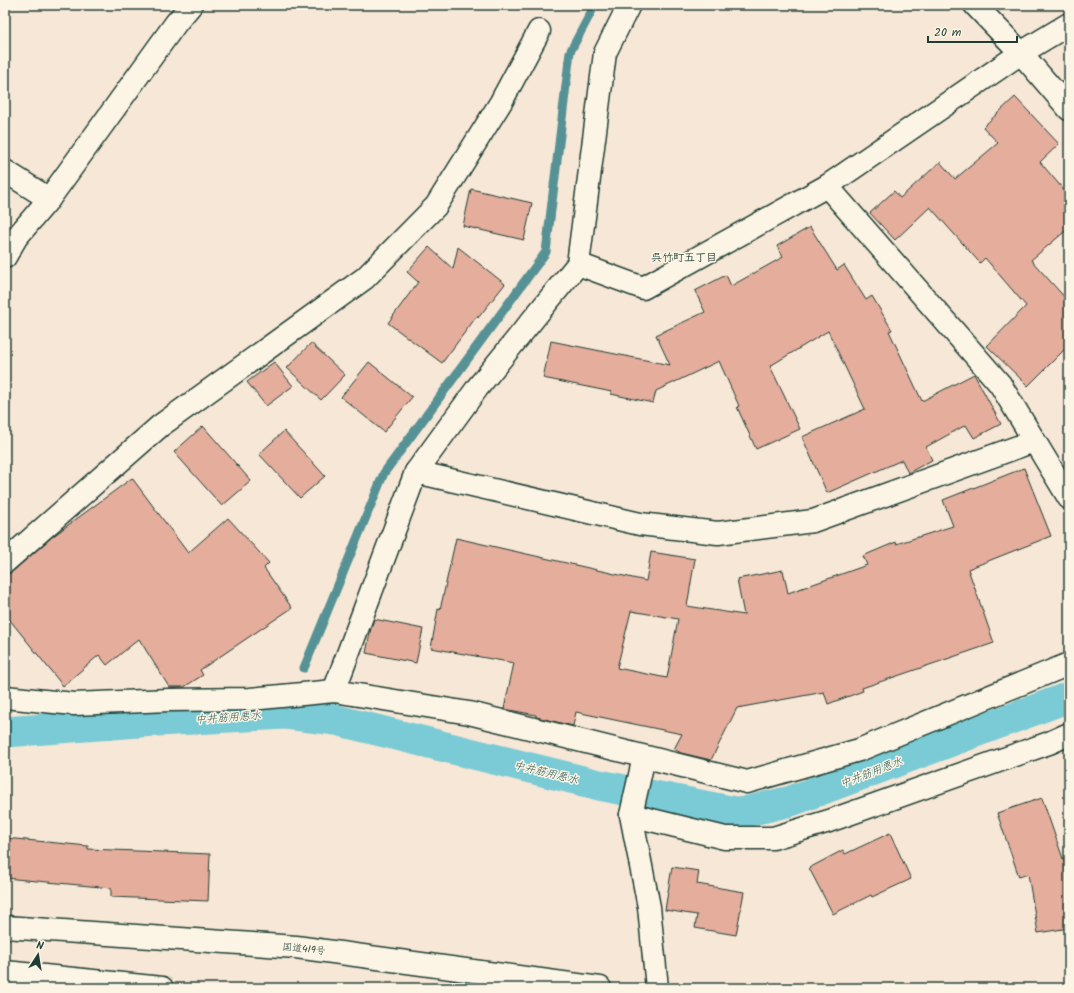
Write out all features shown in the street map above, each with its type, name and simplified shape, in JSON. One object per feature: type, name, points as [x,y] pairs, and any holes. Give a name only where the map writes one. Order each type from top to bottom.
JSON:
[{"type":"main road","points":[[5,257],[16,238],[49,199],[176,23],[191,5]]},
{"type":"main road","points":[[334,691],[416,472],[478,387],[578,264],[605,53],[629,5]]},
{"type":"main road","points":[[975,5],[1021,53],[1069,109]]},
{"type":"main road","points":[[578,264],[643,288],[827,186],[1021,53],[1069,24]]},
{"type":"main road","points":[[5,562],[160,426],[364,278],[436,206],[501,102],[539,31]]},
{"type":"main road","points":[[5,171],[49,199]]},
{"type":"main road","points":[[827,186],[1000,384],[1069,498]]},
{"type":"main road","points":[[416,472],[640,524],[718,533],[813,521],[1034,441]]},
{"type":"main road","points":[[5,697],[74,704],[169,700],[250,699],[334,691],[469,713],[747,782],[859,750],[1069,664]]},
{"type":"main road","points":[[631,816],[725,838],[773,838],[878,804],[1048,743],[1069,734]]},
{"type":"main road","points":[[644,757],[631,816],[649,907],[657,988]]},
{"type":"main road","name":"国道419号","points":[[5,927],[296,947],[600,988]]},
{"type":"main road","points":[[5,972],[162,988]]},
{"type":"building","points":[[1015,97],[1059,144],[1040,162],[1069,196],[1069,228],[1031,260],[1069,302],[1069,345],[1028,386],[987,346],[1026,306],[985,258],[980,263],[930,207],[895,240],[870,213],[894,191],[900,198],[940,162],[955,179],[998,143],[983,127]]},
{"type":"building","points":[[471,189],[532,203],[524,240],[463,226]]},
{"type":"building","points":[[810,227],[837,270],[844,265],[866,300],[872,296],[892,330],[889,331],[922,401],[974,374],[1001,424],[974,438],[966,425],[926,447],[932,460],[908,473],[902,460],[827,493],[802,437],[865,409],[828,331],[770,366],[800,429],[756,449],[737,407],[739,406],[719,361],[656,391],[653,403],[611,394],[612,392],[543,378],[551,341],[670,365],[656,335],[705,312],[695,291],[726,275],[731,286],[783,257],[777,246]]},
{"type":"building","points":[[429,247],[453,269],[458,247],[505,284],[478,318],[477,316],[442,363],[388,323],[418,282],[407,272]]},
{"type":"building","points":[[311,343],[345,375],[321,400],[287,368]]},
{"type":"building","points":[[274,362],[293,386],[266,406],[247,382]]},
{"type":"building","points":[[369,362],[412,397],[384,432],[341,397]]},
{"type":"building","points":[[203,426],[251,481],[222,506],[174,452]]},
{"type":"building","points":[[284,431],[325,476],[300,498],[259,454]]},
{"type":"building","points":[[1024,468],[1051,536],[968,569],[994,643],[862,688],[863,691],[828,704],[824,692],[737,708],[711,760],[681,753],[674,749],[682,734],[576,712],[573,726],[536,717],[536,715],[504,709],[514,663],[431,648],[438,609],[440,610],[456,538],[646,581],[651,552],[695,559],[687,606],[744,615],[737,579],[783,570],[788,593],[867,565],[863,556],[896,542],[896,544],[953,526],[943,500]],"holes":[[[631,611],[678,619],[667,678],[617,668]]]},
{"type":"building","points":[[132,478],[188,553],[228,518],[269,563],[264,568],[292,608],[200,670],[203,675],[184,687],[169,687],[139,639],[107,665],[99,655],[63,686],[5,614],[5,574],[13,571],[52,537]]},
{"type":"building","points":[[374,619],[423,629],[416,663],[366,653]]},
{"type":"building","points":[[1042,798],[1069,876],[1069,928],[1038,933],[1028,874],[1019,877],[997,813]]},
{"type":"building","points":[[890,833],[911,879],[872,897],[871,895],[833,914],[809,868],[843,850],[845,854]]},
{"type":"building","points":[[5,838],[88,846],[88,849],[210,854],[208,901],[111,897],[111,888],[5,878]]},
{"type":"building","points":[[672,867],[699,871],[697,884],[744,892],[736,935],[695,928],[697,915],[665,910]]},
{"type":"waterway","points":[[304,668],[384,473],[546,252],[570,52],[595,5]]},
{"type":"waterway","name":"中井筋用悪水","points":[[5,732],[139,722],[285,714],[336,720],[599,785],[740,813],[791,801],[1069,697]]},
{"type":"district","name":"呉竹町五丁目","points":[[684,257]]}]
